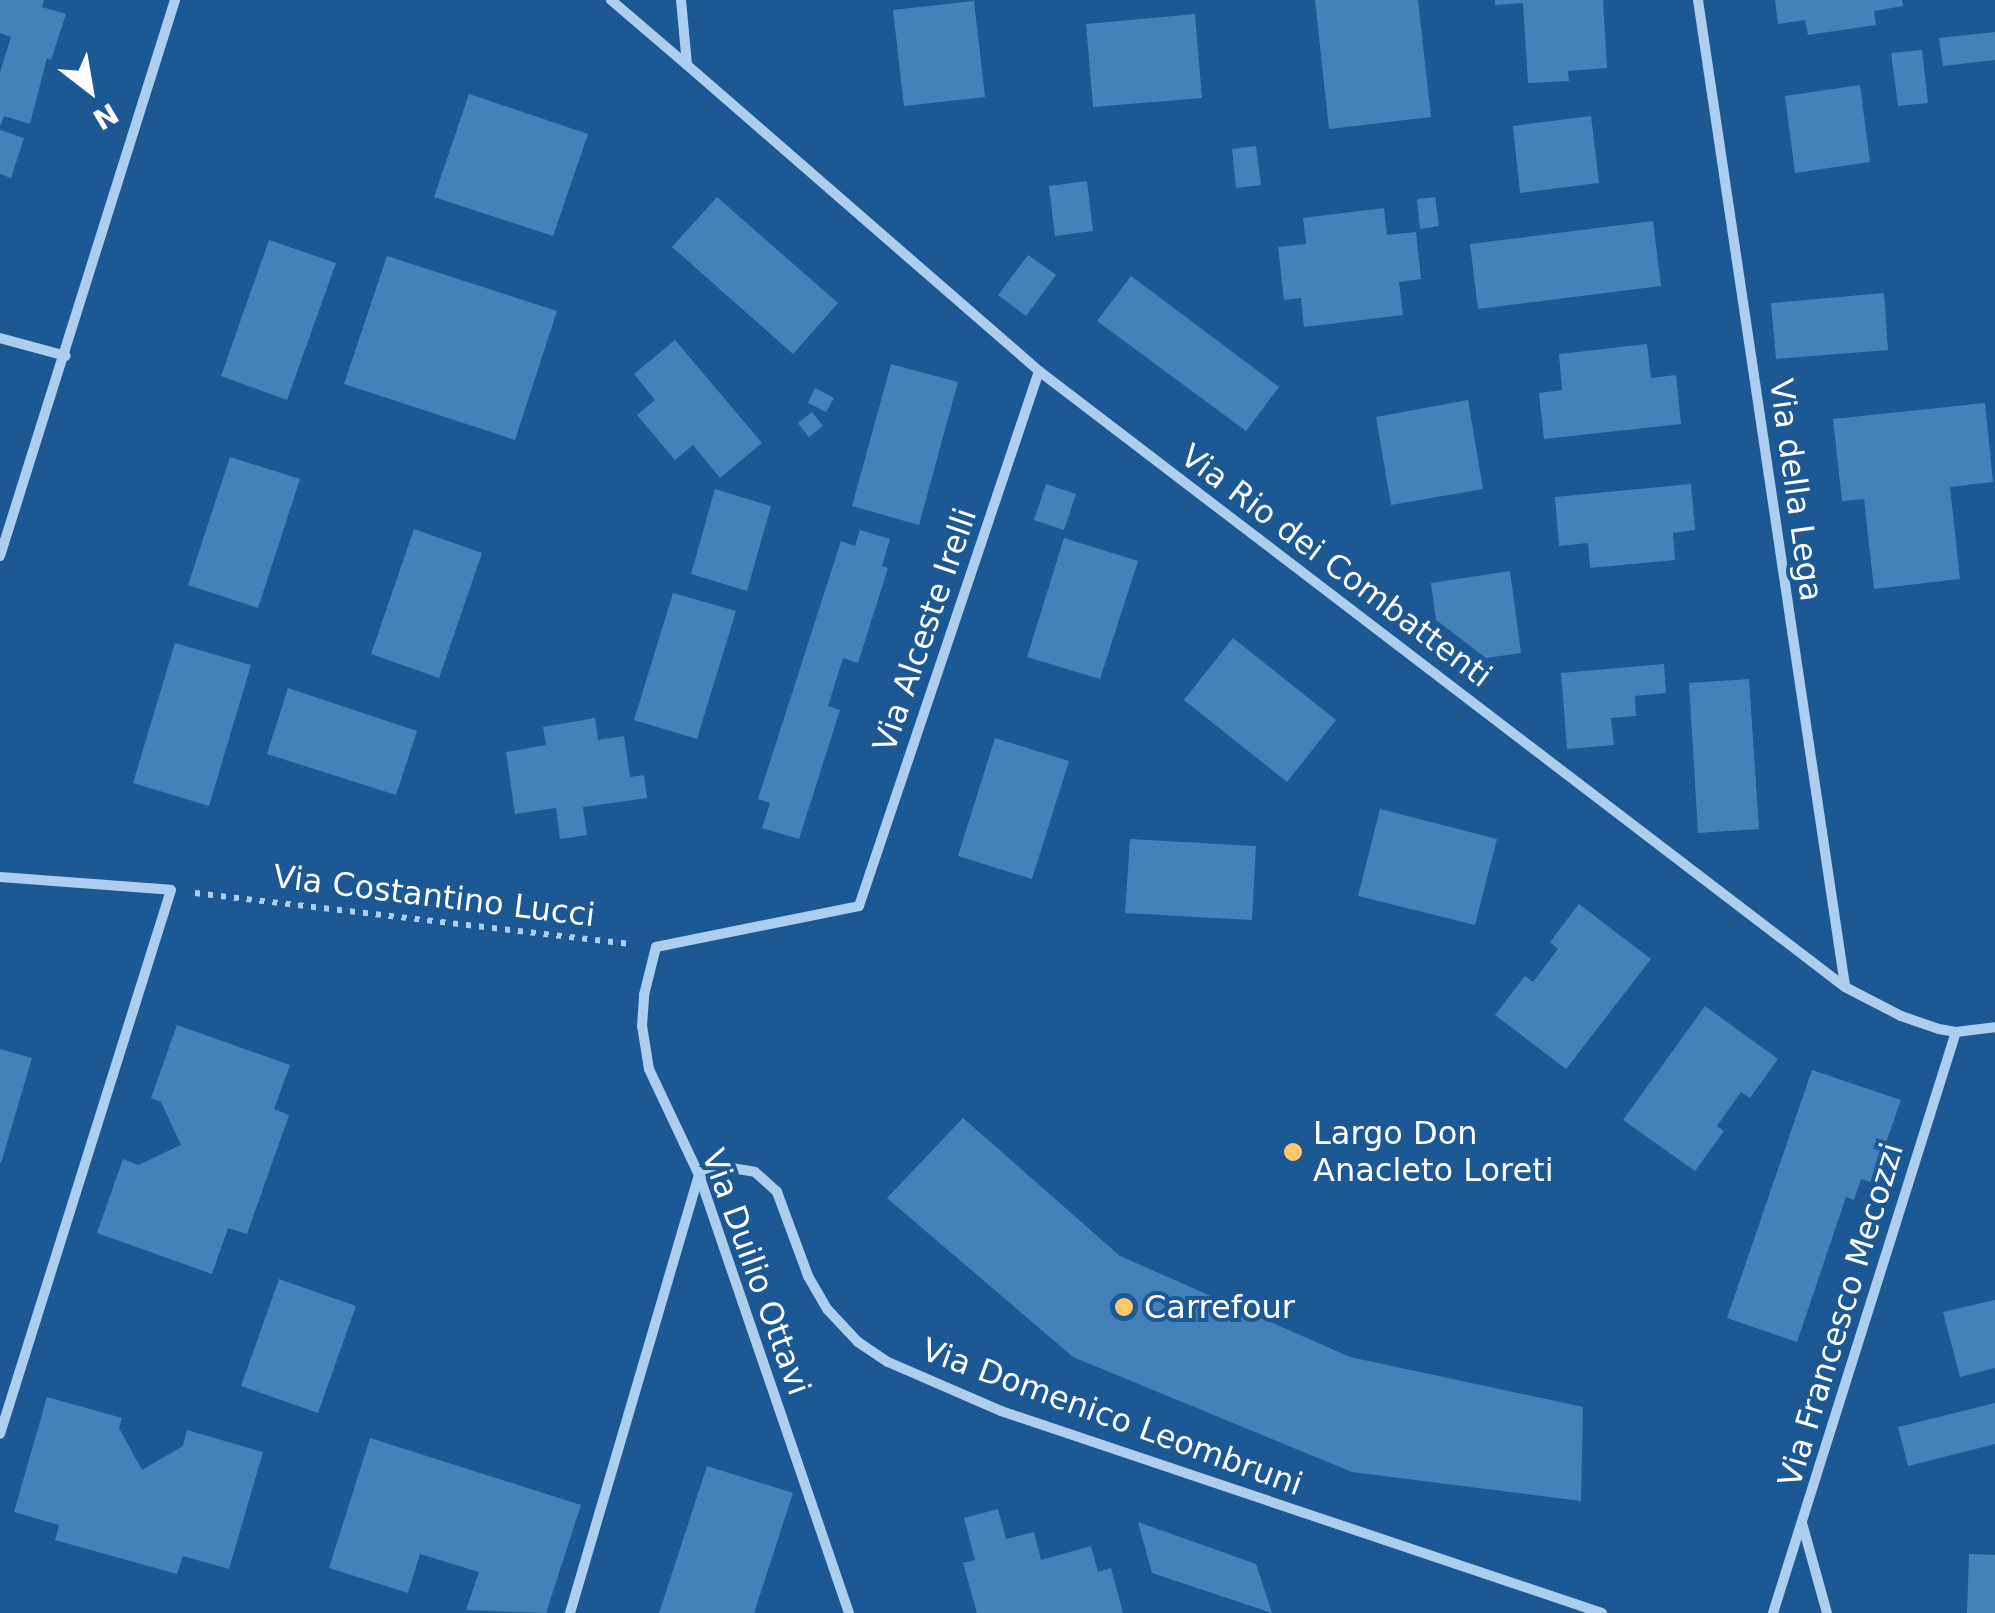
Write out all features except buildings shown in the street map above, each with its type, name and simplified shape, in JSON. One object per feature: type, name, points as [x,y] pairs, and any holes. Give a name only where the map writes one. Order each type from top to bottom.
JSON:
[{"type":"street","points":[[0,556],[175,0]]},
{"type":"street","name":"Via Rio dei Combattenti","points":[[611,0],[1038,370],[1845,987],[1901,1016],[1956,1032],[1995,1027]]},
{"type":"street","points":[[681,0],[687,65]]},
{"type":"street","name":"Via della Lega","points":[[1698,0],[1845,987]]},
{"type":"street","points":[[0,338],[66,356]]},
{"type":"street","name":"Via Alceste Irelli","points":[[656,947],[859,906],[1038,370]]},
{"type":"street","points":[[0,878],[171,890],[0,1434]]},
{"type":"street","name":"Via Duilio Ottavi","points":[[656,947],[644,996],[644,1047],[658,1092],[699,1176],[849,1613]]},
{"type":"street","name":"Via Francesco Mecozzi","points":[[1773,1613],[1956,1032]]},
{"type":"street","name":"Via Domenico Leombruni","points":[[699,1176],[741,1168],[767,1180],[777,1192],[808,1276],[828,1310],[858,1342],[918,1377],[1001,1411],[1602,1613]]},
{"type":"street","points":[[570,1613],[699,1176]]},
{"type":"street","points":[[1802,1523],[1827,1613]]},
{"type":"path","name":"Via Costantino Lucci","points":[[171,890],[656,947]]},
{"type":"place","name":"Largo Don Anacleto Loreti","points":[[1293,1152]]},
{"type":"place","name":"Carrefour","points":[[1124,1307]]}]
